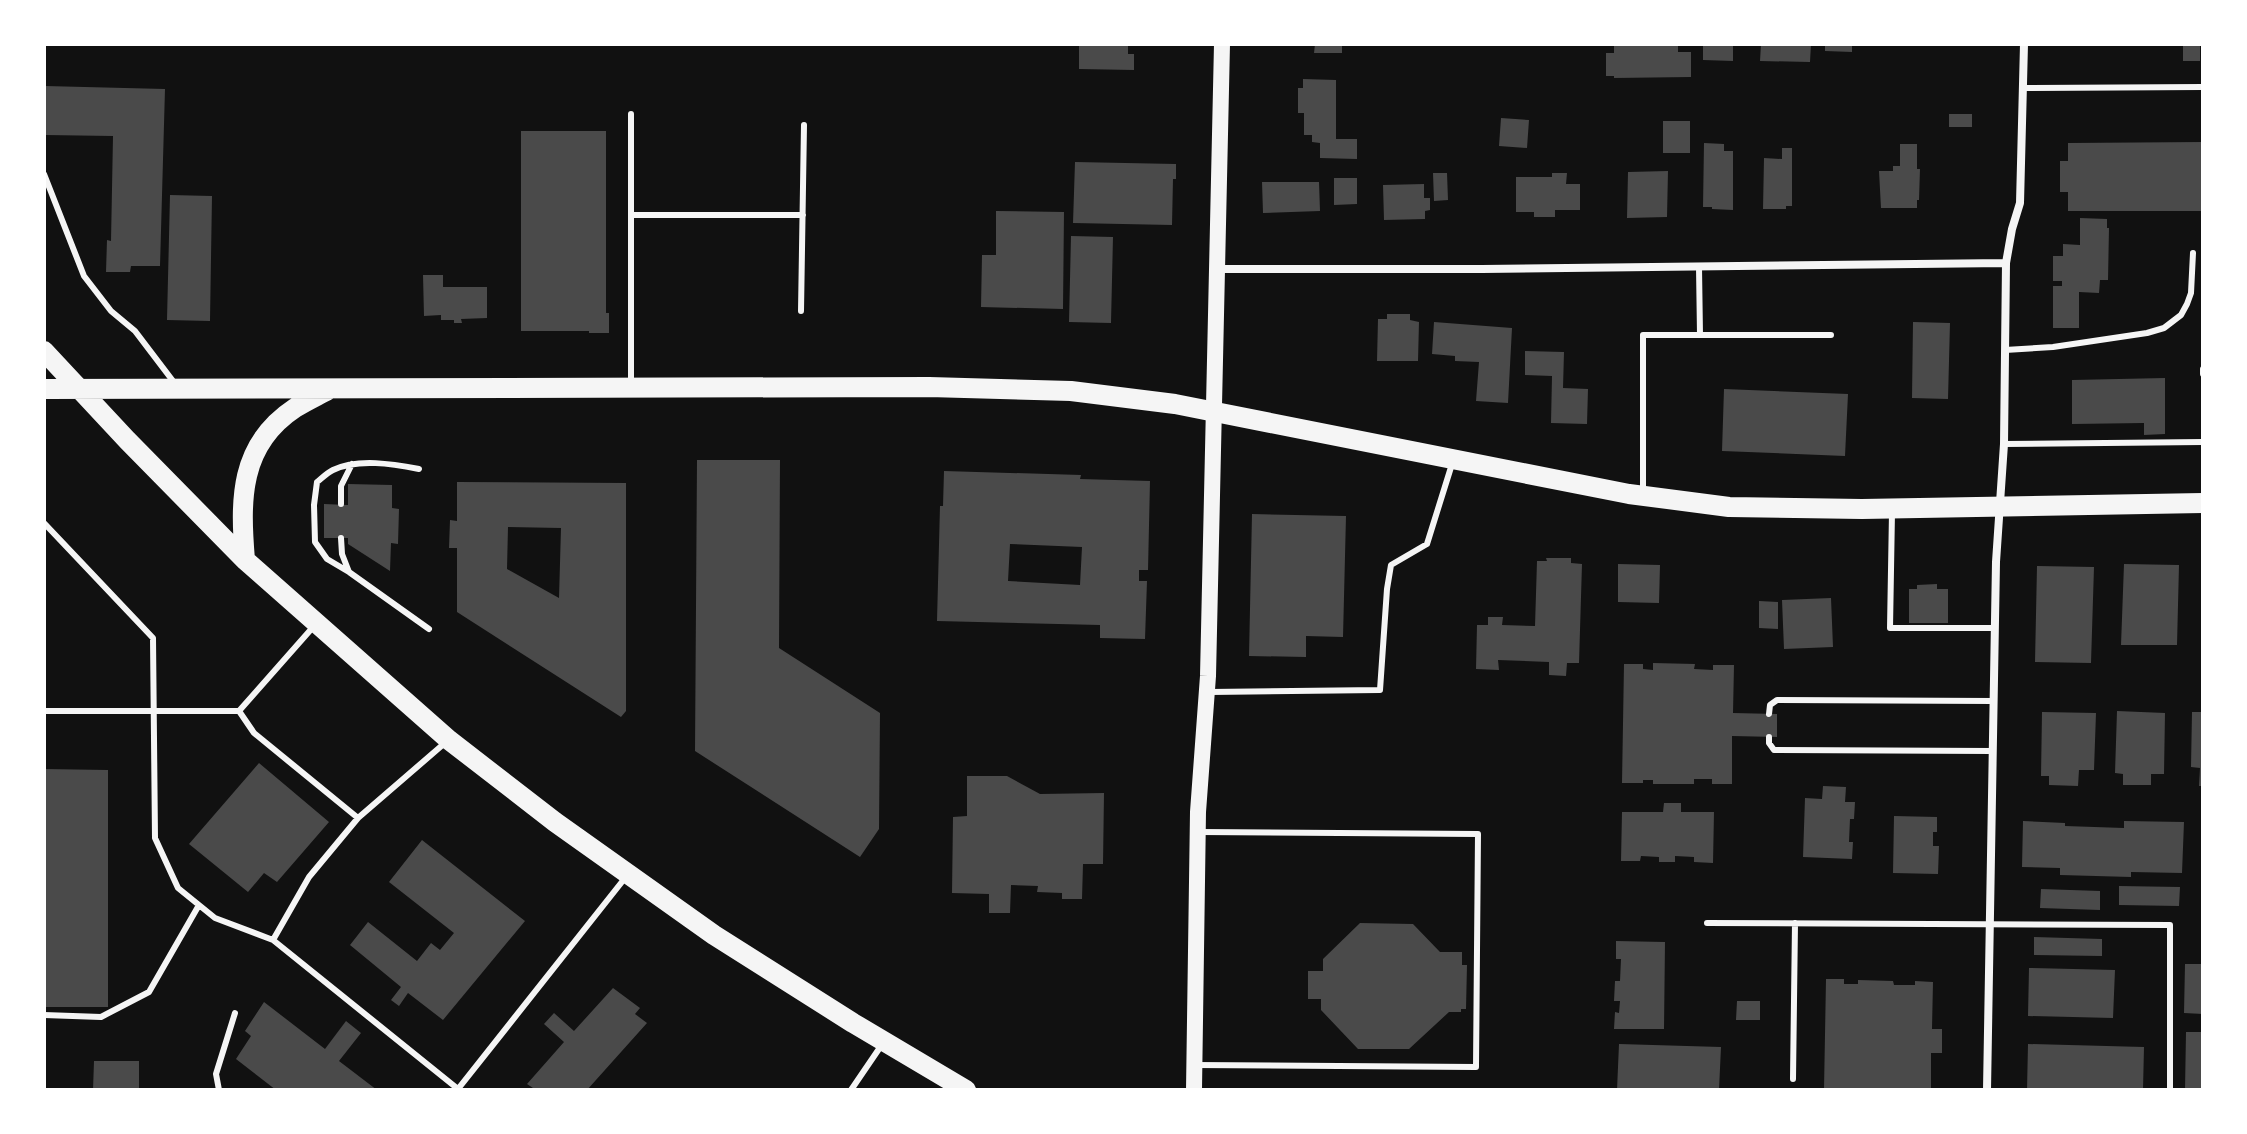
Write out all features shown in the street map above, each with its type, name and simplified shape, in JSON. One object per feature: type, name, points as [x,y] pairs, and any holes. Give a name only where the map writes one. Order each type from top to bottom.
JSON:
[{"type":"main road","points":[[1194,1090],[1198,832],[1200,762],[1207,692],[1222,44]]},
{"type":"main road","points":[[44,351],[245,560],[449,740],[627,875],[786,982],[966,1090]]},
{"type":"main road","points":[[245,560],[241,515],[243,491],[259,446],[280,420],[331,388]]},
{"type":"main road","points":[[44,389],[1017,389],[1122,396],[1643,496],[1753,508],[2203,503]]},
{"type":"street","points":[[1987,1090],[1996,562],[2004,444],[2006,263],[2020,203],[2024,44]]},
{"type":"street","points":[[1217,269],[2006,263]]},
{"type":"lane","points":[[2023,88],[2203,87]]},
{"type":"lane","points":[[631,114],[631,388]]},
{"type":"lane","points":[[801,311],[804,125]]},
{"type":"lane","points":[[44,174],[84,276],[111,311],[135,331],[179,389]]},
{"type":"lane","points":[[631,215],[803,215]]},
{"type":"lane","points":[[2005,350],[2053,347],[2164,328],[2181,315],[2187,304],[2191,293],[2193,253]]},
{"type":"lane","points":[[1699,267],[1700,335]]},
{"type":"lane","points":[[1643,496],[1643,335],[1831,335]]},
{"type":"lane","points":[[2004,444],[2203,442]]},
{"type":"lane","points":[[1207,692],[1380,690],[1391,565],[1427,544],[1454,460]]},
{"type":"lane","points":[[419,469],[352,464],[332,470],[317,482],[315,542],[327,559],[429,629]]},
{"type":"lane","points":[[341,504],[341,486],[352,464]]},
{"type":"lane","points":[[1892,508],[1890,628],[1995,628]]},
{"type":"lane","points":[[44,523],[153,638],[155,838],[178,888],[215,918],[273,940],[458,1090],[627,875]]},
{"type":"lane","points":[[341,538],[342,554],[349,572]]},
{"type":"lane","points":[[44,711],[239,711],[316,624]]},
{"type":"lane","points":[[1769,714],[1770,705],[1777,700],[1994,701]]},
{"type":"lane","points":[[239,711],[254,733],[358,818]]},
{"type":"lane","points":[[1769,737],[1774,750],[1993,751]]},
{"type":"lane","points":[[273,940],[309,877],[358,818],[449,740]]},
{"type":"lane","points":[[1194,1065],[1476,1067],[1478,834],[1198,832]]},
{"type":"lane","points":[[44,1015],[101,1017],[149,992],[199,905]]},
{"type":"lane","points":[[1707,923],[2170,925],[2170,1090]]},
{"type":"lane","points":[[1793,1079],[1795,923]]},
{"type":"lane","points":[[219,1090],[216,1074],[235,1013]]},
{"type":"lane","points":[[851,1090],[884,1042]]},
{"type":"building","points":[[1079,44],[1128,44],[1128,54],[1134,54],[1134,70],[1079,69]]},
{"type":"building","points":[[1315,44],[1342,44],[1342,53],[1314,53]]},
{"type":"building","points":[[1614,44],[1678,44],[1678,52],[1691,52],[1691,77],[1606,76],[1606,53],[1614,53]]},
{"type":"building","points":[[1703,44],[1733,44],[1733,61],[1703,60]]},
{"type":"building","points":[[1761,44],[1811,44],[1810,62],[1760,61]]},
{"type":"building","points":[[1825,44],[1852,44],[1852,52],[1825,51]]},
{"type":"building","points":[[2183,44],[2200,44],[2200,61],[2183,61]]},
{"type":"building","points":[[1303,79],[1336,80],[1336,139],[1357,139],[1357,159],[1320,158],[1320,143],[1312,142],[1312,135],[1304,135],[1304,113],[1298,113],[1298,88],[1303,88]]},
{"type":"building","points":[[45,86],[165,89],[160,266],[131,266],[130,272],[106,272],[107,240],[111,241],[113,136],[45,135]]},
{"type":"building","points":[[1949,114],[1972,114],[1972,127],[1949,127]]},
{"type":"building","points":[[1501,118],[1529,120],[1527,148],[1499,146]]},
{"type":"building","points":[[1663,121],[1690,121],[1690,153],[1663,153]]},
{"type":"building","points":[[521,131],[606,131],[606,313],[609,313],[609,333],[521,331]]},
{"type":"building","points":[[2203,142],[2203,211],[2068,211],[2068,192],[2060,192],[2060,161],[2068,161],[2068,143]]},
{"type":"building","points":[[1704,143],[1724,144],[1724,151],[1733,151],[1733,210],[1703,207]]},
{"type":"building","points":[[1900,144],[1917,144],[1917,169],[1920,169],[1917,208],[1881,208],[1879,171],[1893,171],[1893,166],[1900,166]]},
{"type":"building","points":[[1782,148],[1792,148],[1792,206],[1763,209],[1764,158],[1782,159]]},
{"type":"building","points":[[1075,162],[1176,164],[1172,225],[1073,223]]},
{"type":"building","points":[[1668,171],[1667,217],[1627,218],[1628,172]]},
{"type":"building","points":[[1433,173],[1447,173],[1448,200],[1434,201]]},
{"type":"building","points":[[1552,173],[1567,173],[1566,184],[1580,184],[1580,210],[1555,210],[1555,217],[1534,217],[1534,212],[1516,212],[1516,177],[1552,177]]},
{"type":"building","points":[[1334,178],[1357,178],[1357,204],[1334,205]]},
{"type":"building","points":[[1262,182],[1319,182],[1320,211],[1263,213]]},
{"type":"building","points":[[1424,184],[1424,198],[1430,198],[1430,210],[1425,211],[1425,219],[1384,220],[1383,185]]},
{"type":"building","points":[[170,195],[212,196],[210,321],[167,320]]},
{"type":"building","points":[[996,211],[1064,212],[1063,309],[981,307],[982,255],[996,255]]},
{"type":"building","points":[[2080,218],[2107,219],[2108,280],[2100,280],[2099,293],[2079,292],[2079,328],[2053,328],[2053,286],[2062,286],[2062,281],[2053,281],[2053,256],[2063,256],[2063,244],[2080,245]]},
{"type":"building","points":[[1071,236],[1113,237],[1111,323],[1069,322]]},
{"type":"building","points":[[423,275],[443,275],[443,287],[487,287],[487,318],[461,319],[462,323],[454,323],[454,320],[441,320],[441,315],[424,316]]},
{"type":"building","points":[[1387,314],[1410,314],[1410,320],[1419,322],[1418,361],[1377,361],[1378,319],[1387,319]]},
{"type":"building","points":[[1434,322],[1512,328],[1508,403],[1476,401],[1479,362],[1455,361],[1455,356],[1432,354]]},
{"type":"building","points":[[1913,322],[1950,323],[1948,399],[1912,398]]},
{"type":"building","points":[[1525,351],[1564,352],[1563,388],[1588,389],[1587,424],[1551,423],[1552,376],[1525,375]]},
{"type":"building","points":[[2165,378],[2165,434],[2144,435],[2144,423],[2072,424],[2072,380]]},
{"type":"building","points":[[1724,389],[1848,394],[1845,456],[1722,451]]},
{"type":"building","points":[[697,460],[780,460],[779,648],[880,713],[879,829],[860,857],[695,751]]},
{"type":"building","points":[[944,471],[1081,475],[1080,479],[1150,481],[1148,570],[1139,570],[1139,581],[1147,581],[1145,639],[1100,638],[1100,625],[937,621],[940,506],[943,506]],"holes":[[[1010,544],[1082,547],[1080,585],[1008,581]]]},
{"type":"building","points":[[457,482],[626,483],[626,711],[621,717],[457,612],[457,548],[449,548],[450,520],[457,521]],"holes":[[[508,527],[561,528],[559,598],[507,569]]]},
{"type":"building","points":[[348,484],[392,485],[392,508],[399,509],[398,544],[391,543],[390,571],[348,544],[348,538],[324,538],[324,504],[348,505]]},
{"type":"building","points":[[1252,514],[1346,516],[1343,637],[1306,636],[1306,657],[1249,656]]},
{"type":"building","points":[[1546,558],[1571,558],[1571,563],[1582,564],[1579,663],[1567,663],[1566,676],[1549,675],[1549,662],[1498,660],[1499,670],[1476,669],[1477,625],[1488,625],[1488,617],[1503,617],[1502,625],[1535,626],[1537,561],[1547,561]]},
{"type":"building","points":[[1618,564],[1660,565],[1659,603],[1618,602]]},
{"type":"building","points":[[2124,564],[2179,565],[2177,645],[2121,645]]},
{"type":"building","points":[[2037,566],[2094,567],[2091,663],[2035,662]]},
{"type":"building","points":[[1937,584],[1937,589],[1948,589],[1948,623],[1909,623],[1909,589],[1917,589],[1917,585]]},
{"type":"building","points":[[1831,598],[1833,647],[1784,649],[1782,600]]},
{"type":"building","points":[[1759,601],[1778,602],[1778,629],[1759,628]]},
{"type":"building","points":[[1653,663],[1695,664],[1694,669],[1713,670],[1713,665],[1734,665],[1733,713],[1777,714],[1777,737],[1732,736],[1732,784],[1712,784],[1712,779],[1694,779],[1694,784],[1653,784],[1653,780],[1622,783],[1624,664],[1643,664],[1643,669],[1653,670]]},
{"type":"building","points":[[2117,711],[2165,713],[2164,774],[2151,774],[2151,785],[2123,785],[2123,774],[2115,773]]},
{"type":"building","points":[[2042,712],[2096,713],[2094,770],[2079,770],[2078,786],[2049,785],[2049,776],[2041,776]]},
{"type":"building","points":[[2192,712],[2203,712],[2203,786],[2199,786],[2200,768],[2191,767]]},
{"type":"building","points":[[259,763],[329,822],[277,882],[264,873],[248,892],[189,844]]},
{"type":"building","points":[[44,769],[108,770],[108,1007],[44,1007]]},
{"type":"building","points":[[967,776],[1007,776],[1040,794],[1104,793],[1103,864],[1083,864],[1082,899],[1062,899],[1062,893],[1037,892],[1038,886],[1011,885],[1010,913],[989,913],[989,894],[952,893],[953,817],[967,816]]},
{"type":"building","points":[[1823,786],[1846,787],[1845,802],[1855,802],[1854,819],[1850,819],[1852,859],[1803,857],[1805,798],[1822,799]]},
{"type":"building","points":[[1664,803],[1681,803],[1681,812],[1714,812],[1713,863],[1694,862],[1694,857],[1675,856],[1675,862],[1659,862],[1659,857],[1641,856],[1640,861],[1621,861],[1622,812],[1663,812]]},
{"type":"building","points":[[1894,816],[1937,817],[1933,846],[1939,846],[1938,874],[1893,873]]},
{"type":"building","points":[[2023,821],[2124,828],[2124,821],[2184,822],[2182,873],[2131,872],[2131,877],[2060,875],[2060,868],[2022,867]]},
{"type":"building","points":[[422,840],[525,921],[443,1020],[408,993],[399,1006],[391,1000],[401,987],[350,945],[368,922],[417,961],[431,943],[440,950],[454,933],[389,882]]},
{"type":"building","points":[[2119,886],[2180,887],[2179,906],[2119,905]]},
{"type":"building","points":[[2041,889],[2100,891],[2100,910],[2040,908]]},
{"type":"building","points":[[1360,923],[1413,924],[1440,952],[1462,952],[1462,965],[1467,965],[1466,1009],[1449,1012],[1409,1049],[1358,1049],[1321,1010],[1321,999],[1308,999],[1308,971],[1323,971],[1323,959]]},
{"type":"building","points":[[2034,937],[2102,939],[2102,956],[2034,955]]},
{"type":"building","points":[[1616,941],[1665,942],[1664,1029],[1614,1029],[1615,1012],[1619,1013],[1620,1001],[1614,1001],[1615,981],[1620,981],[1621,959],[1616,959]]},
{"type":"building","points":[[2185,964],[2203,964],[2203,1014],[2184,1013]]},
{"type":"building","points":[[2029,968],[2115,970],[2113,1018],[2028,1016]]},
{"type":"building","points":[[1826,979],[1844,979],[1844,984],[1858,984],[1858,980],[1893,981],[1894,985],[1933,982],[1932,1029],[1942,1029],[1942,1053],[1931,1053],[1931,1090],[1824,1090]]},
{"type":"building","points":[[613,988],[640,1008],[635,1014],[647,1023],[587,1090],[536,1090],[527,1084],[564,1042],[544,1024],[554,1013],[574,1031]]},
{"type":"building","points":[[1737,1001],[1760,1001],[1760,1020],[1736,1020]]},
{"type":"building","points":[[264,1002],[325,1049],[346,1021],[361,1033],[339,1061],[377,1090],[276,1090],[236,1059],[251,1036],[245,1031]]},
{"type":"building","points":[[2186,1032],[2203,1032],[2203,1090],[2185,1090]]},
{"type":"building","points":[[1619,1044],[1721,1047],[1719,1090],[1617,1090]]},
{"type":"building","points":[[2028,1044],[2144,1047],[2143,1090],[2027,1090]]},
{"type":"building","points":[[94,1061],[139,1061],[139,1090],[93,1090]]}]
